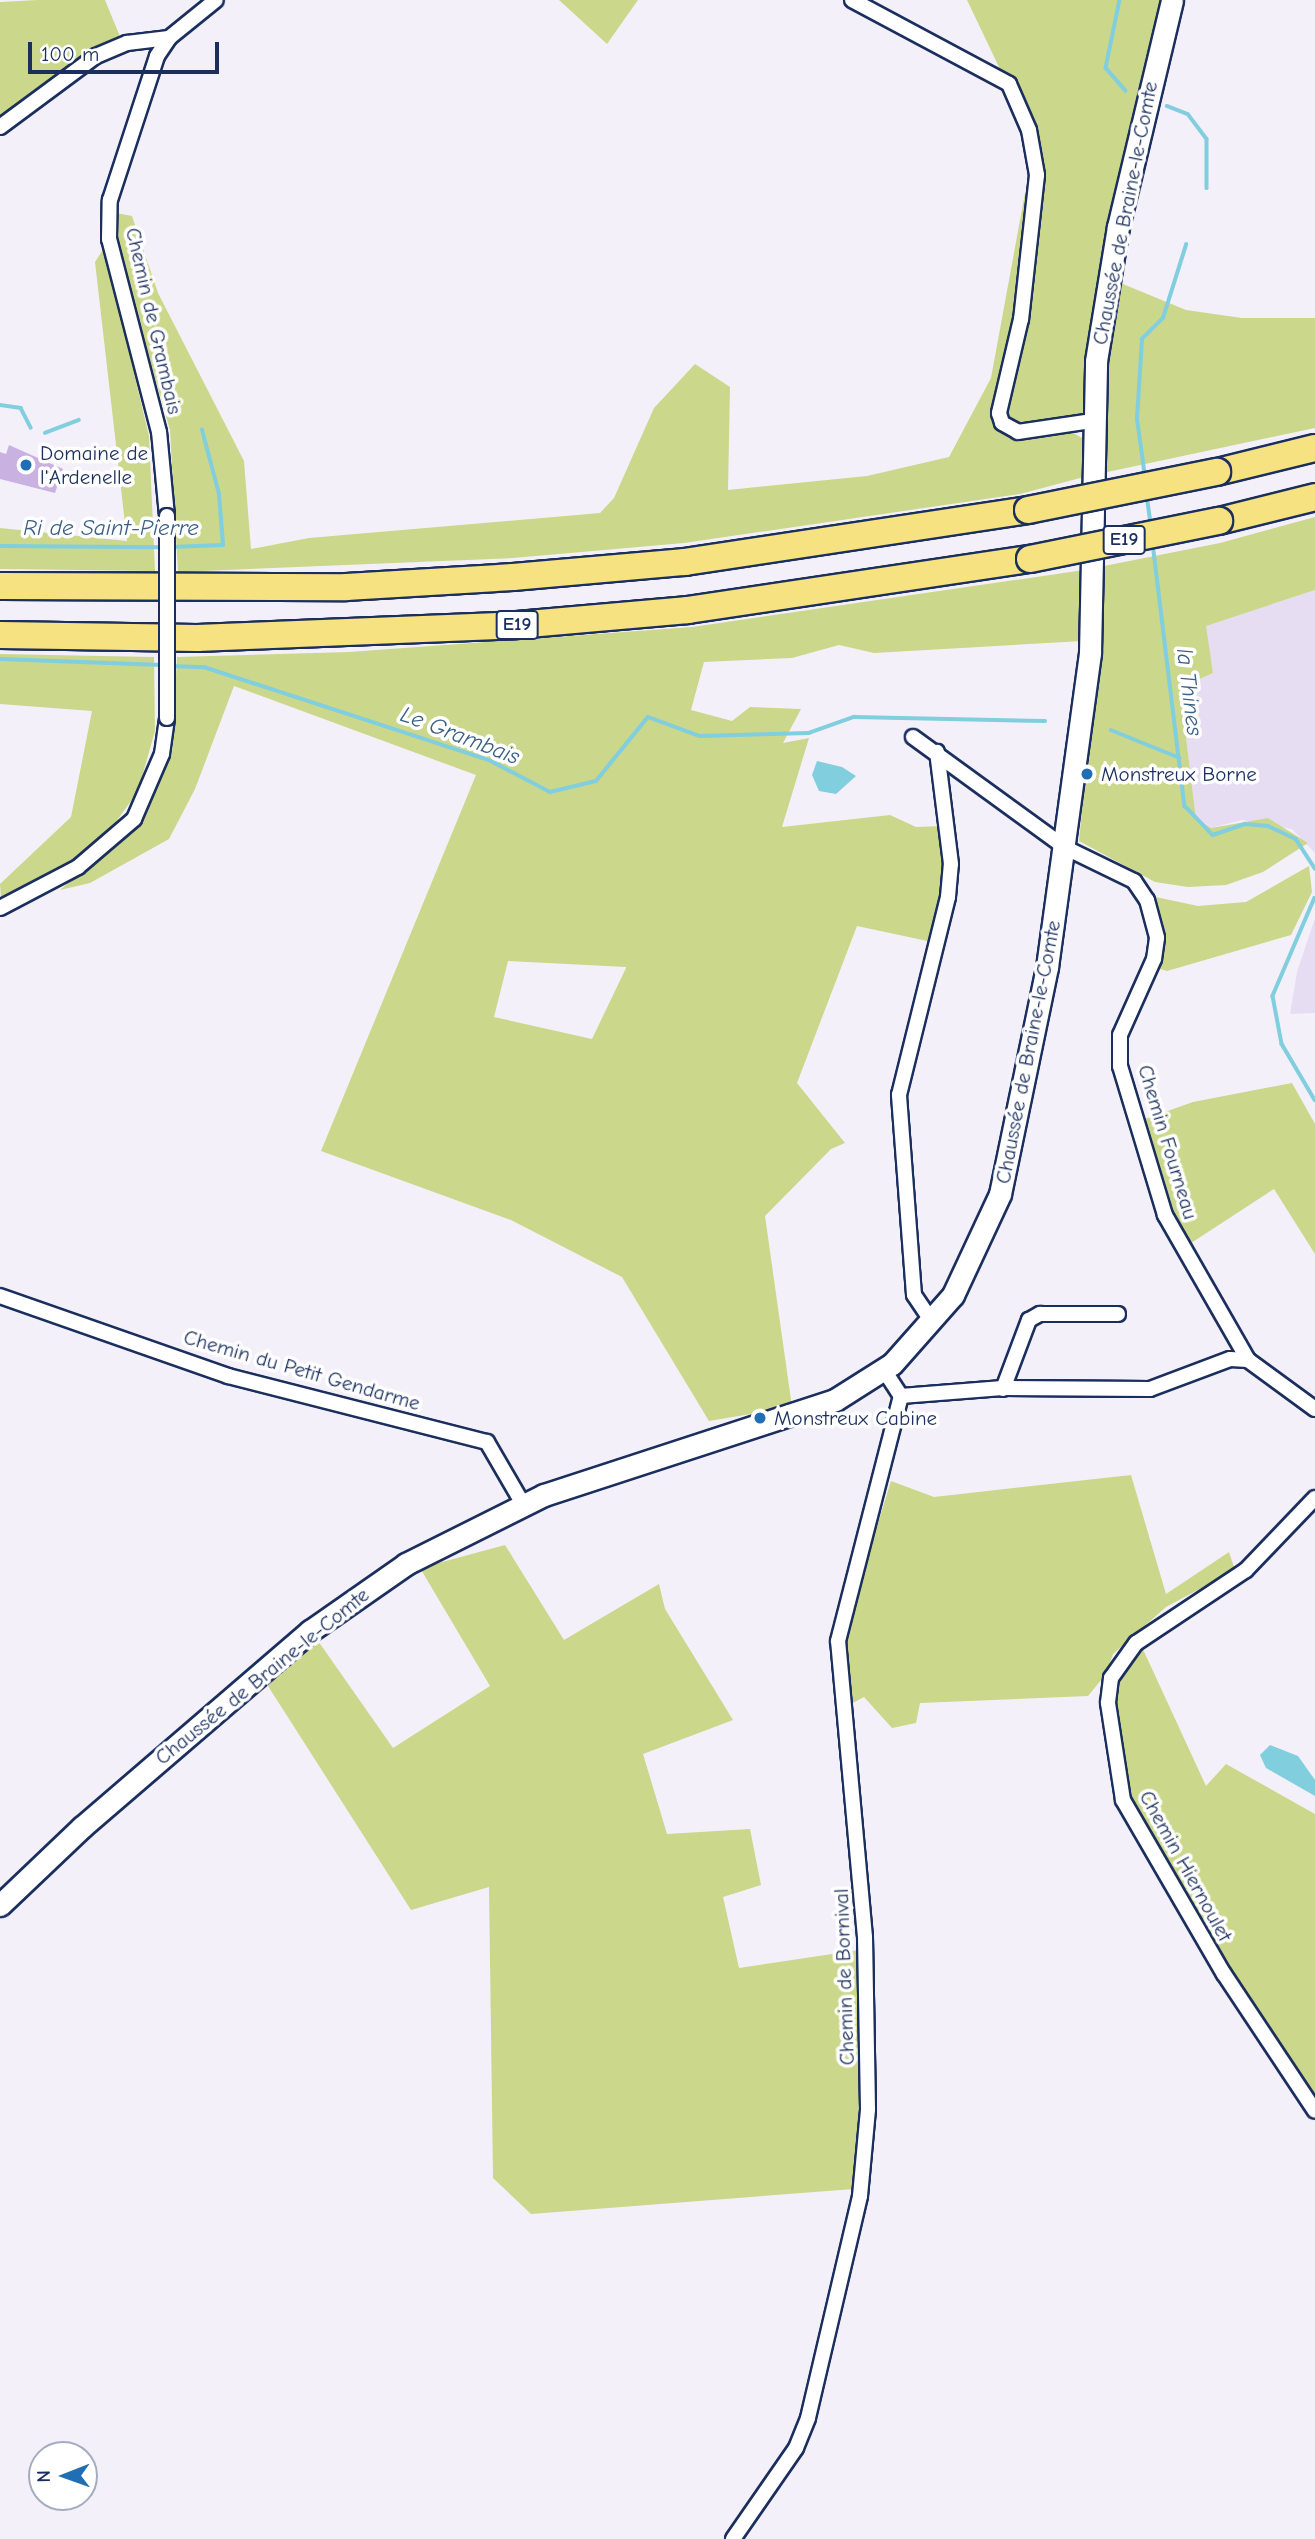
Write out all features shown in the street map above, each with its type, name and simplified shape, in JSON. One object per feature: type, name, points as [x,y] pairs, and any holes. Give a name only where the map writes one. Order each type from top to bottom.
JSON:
[{"type":"highway","name":"E19","points":[[0,586],[332,587],[513,577],[685,562],[1028,510],[1217,472],[1315,448]]},
{"type":"highway","name":"E19","points":[[0,635],[197,638],[517,625],[688,610],[1030,559],[1219,521],[1315,498]]},
{"type":"main road","name":"Chaussée de Braine-le-Comte","points":[[0,1905],[82,1826],[310,1631],[406,1563],[523,1504],[608,1472],[794,1417],[884,1370],[933,1323],[971,1265],[1000,1194],[1026,1082],[1066,848],[1090,653],[1092,421],[1104,297],[1172,0]]},
{"type":"street","name":"Chemin de Grambais","points":[[0,908],[78,867],[134,819],[162,754],[167,718],[167,516],[159,432],[109,239],[110,200],[157,56],[169,38],[216,0]]},
{"type":"street","points":[[852,0],[1002,76],[1015,95],[1035,152],[1036,214],[1021,319],[999,413],[1002,423],[1017,432],[1092,421]]},
{"type":"street","points":[[0,127],[96,56],[127,43],[169,38]]},
{"type":"street","points":[[913,737],[1066,848]]},
{"type":"street","points":[[933,1323],[914,1296],[899,1096],[948,897],[951,864],[937,752]]},
{"type":"street","name":"Chemin Fourneau","points":[[1066,848],[1134,881],[1147,900],[1157,938],[1146,985],[1120,1035],[1121,1066],[1165,1215],[1248,1360]]},
{"type":"street","name":"Chemin du Petit Gendarme","points":[[0,1296],[228,1376],[487,1442],[523,1504]]},
{"type":"street","points":[[1003,1388],[1029,1320],[1040,1314],[1118,1314]]},
{"type":"street","points":[[884,1370],[901,1396],[1003,1388],[1150,1389],[1230,1359],[1248,1360],[1315,1409]]},
{"type":"street","name":"Chemin de Bornival","points":[[733,2539],[796,2448],[808,2418],[860,2196],[868,2097],[865,1937],[838,1641],[901,1396]]},
{"type":"street","name":"Chemin Hiernoulet","points":[[1315,1498],[1246,1570],[1136,1643],[1111,1678],[1108,1703],[1123,1800],[1218,1965],[1315,2111]]},
{"type":"shaded area","points":[[1315,590],[1315,853],[1292,829],[1242,820],[1211,828],[1196,819],[1180,688],[1213,673],[1205,626]]},
{"type":"shaded area","points":[[1315,918],[1315,1013],[1290,1014],[1297,972]]},
{"type":"green space","points":[[105,0],[121,39],[8,124],[0,118],[0,2]]},
{"type":"green space","points":[[559,0],[638,0],[607,44]]},
{"type":"green space","points":[[967,0],[1170,0],[1118,282],[1186,310],[1242,318],[1315,318],[1315,428],[1098,474],[1092,421],[1000,429],[1010,438],[1070,431],[1082,438],[1084,477],[1020,494],[684,543],[513,558],[178,572],[170,430],[116,243],[116,213],[132,216],[158,293],[244,461],[251,549],[309,538],[600,513],[614,498],[654,408],[695,364],[730,387],[728,490],[867,476],[949,457],[991,378],[1025,193],[1032,184],[1036,214],[1029,130]]},
{"type":"green space","points":[[104,248],[149,436],[155,571],[0,569],[0,528],[127,541],[95,262]]},
{"type":"green space","points":[[1315,517],[1315,590],[1206,626],[1213,673],[1180,688],[1196,819],[1211,828],[1268,818],[1308,843],[1263,872],[1226,885],[1188,887],[1155,882],[1079,841],[1095,682],[1099,567],[1220,543]]},
{"type":"green space","points":[[1084,570],[1082,641],[874,653],[839,645],[792,658],[704,662],[691,710],[732,721],[750,707],[801,709],[783,743],[809,738],[782,827],[890,815],[916,827],[943,826],[947,863],[932,942],[857,926],[797,1083],[845,1143],[831,1149],[765,1216],[792,1407],[709,1421],[622,1277],[511,1220],[321,1151],[476,775],[234,686],[195,789],[169,839],[90,883],[60,890],[140,822],[172,753],[177,657],[349,652],[692,627]],"holes":[[[508,961],[626,967],[592,1039],[494,1017]]]},
{"type":"green space","points":[[0,654],[154,657],[155,731],[138,791],[103,840],[54,873],[1,898],[0,884],[71,817],[92,711],[0,704]]},
{"type":"green space","points":[[1309,866],[1312,892],[1291,935],[1167,971],[1157,968],[1151,896],[1198,906],[1246,902]]},
{"type":"green space","points":[[1292,1083],[1315,1124],[1315,1254],[1274,1189],[1185,1247],[1145,1119],[1193,1102]]},
{"type":"green space","points":[[1131,1475],[1166,1594],[1229,1552],[1235,1570],[1166,1607],[1113,1654],[1106,1674],[1088,1696],[920,1703],[916,1723],[892,1728],[864,1697],[851,1704],[843,1637],[891,1481],[934,1497]]},
{"type":"green space","points":[[505,1545],[564,1640],[659,1584],[665,1609],[733,1720],[643,1754],[667,1834],[750,1829],[761,1885],[723,1897],[739,1968],[859,1950],[862,2051],[854,2189],[531,2214],[493,2178],[489,1887],[411,1910],[268,1686],[316,1638],[393,1748],[490,1686],[420,1568]]},
{"type":"green space","points":[[1141,1645],[1206,1786],[1226,1764],[1315,1814],[1315,2106],[1294,2065],[1219,1963],[1128,1802],[1112,1710],[1115,1680]]},
{"type":"water","points":[[817,761],[842,767],[856,776],[836,794],[819,791],[812,775]]},
{"type":"water","points":[[1270,1745],[1298,1756],[1315,1780],[1315,1796],[1266,1768],[1260,1755]]},
{"type":"building","name":"Domaine de l'Ardenelle","points":[[9,445],[63,469],[55,493],[0,479],[0,452],[6,454]]},
{"type":"waterway","name":"la Thines","points":[[1120,0],[1106,68],[1126,91]]},
{"type":"waterway","name":"la Thines","points":[[1167,106],[1188,114],[1207,139],[1207,188]]},
{"type":"waterway","name":"la Thines","points":[[1145,477],[1137,419],[1142,339],[1163,318],[1186,245]]},
{"type":"waterway","points":[[0,405],[21,408],[31,428]]},
{"type":"waterway","points":[[45,433],[79,420]]},
{"type":"waterway","points":[[171,547],[223,545],[219,494],[202,430]]},
{"type":"waterway","name":"la Thines","points":[[1147,495],[1151,525]]},
{"type":"waterway","name":"la Thines","points":[[1153,543],[1185,806],[1213,835],[1245,824],[1268,826],[1296,839],[1315,868]]},
{"type":"waterway","name":"Ri de Saint-Pierre","points":[[0,546],[163,547]]},
{"type":"waterway","name":"Le Grambais","points":[[0,659],[162,665]]},
{"type":"waterway","name":"Le Grambais","points":[[170,666],[204,667],[491,761],[550,792],[596,781],[648,717],[700,736],[809,733],[854,717],[1045,721]]},
{"type":"waterway","name":"Le Grambais","points":[[1111,730],[1180,758]]},
{"type":"waterway","name":"la Thines","points":[[1315,898],[1273,996],[1282,1044],[1315,1100]]},
{"type":"place","name":"Domaine de l'Ardenelle","points":[[26,465]]},
{"type":"place","name":"Monstreux Borne","points":[[1087,774]]},
{"type":"place","name":"Monstreux Cabine","points":[[760,1418]]}]
